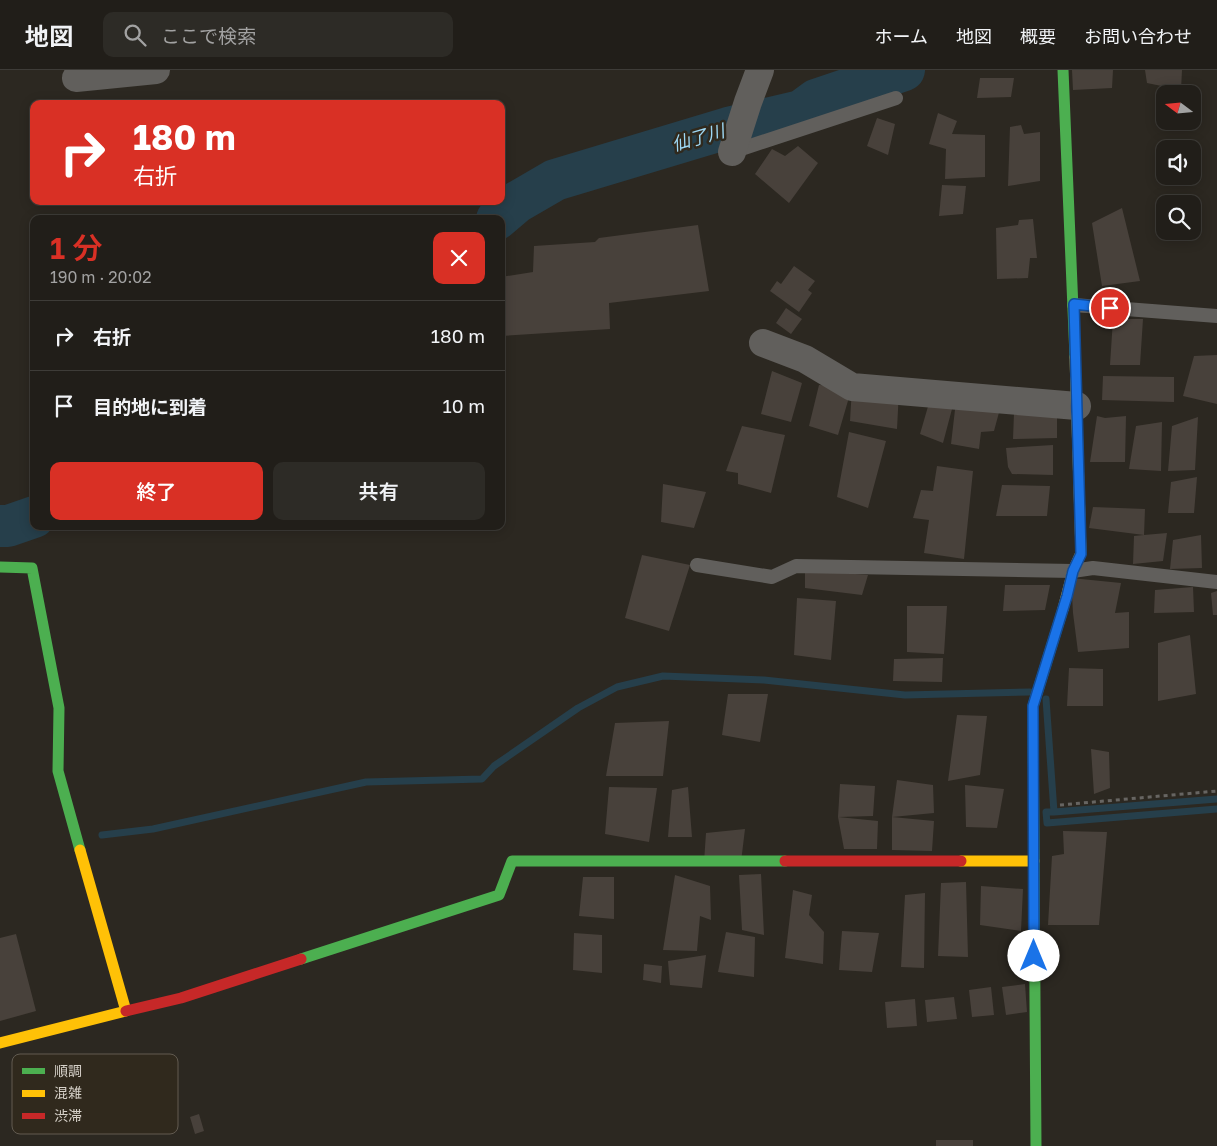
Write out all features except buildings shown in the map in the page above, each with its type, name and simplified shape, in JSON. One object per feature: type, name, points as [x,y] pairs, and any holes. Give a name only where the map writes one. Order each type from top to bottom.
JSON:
[{"type":"street","points":[[76,78],[156,70]]},
{"type":"street","points":[[732,152],[760,70]]},
{"type":"street","points":[[1036,1146],[1033,706],[1073,571],[1081,554],[1074,304],[1064,70]]},
{"type":"street","points":[[763,343],[805,359],[852,387],[1077,406]]},
{"type":"street","points":[[0,567],[32,568],[59,708],[58,770],[126,1011]]},
{"type":"street","points":[[0,1043],[181,998],[499,896],[512,861],[1034,862]]},
{"type":"lane","points":[[732,152],[896,98]]},
{"type":"lane","points":[[1074,304],[1217,316]]},
{"type":"lane","points":[[697,565],[772,577],[796,566],[1073,571],[1093,568],[1217,582]]},
{"type":"path","points":[[1060,805],[1217,791]]},
{"type":"waterway","name":"仙了川","points":[[502,215],[517,202],[555,180],[728,128],[801,111],[816,100],[904,70]]},
{"type":"waterway","name":"仙了川","points":[[0,526],[8,526],[30,518]]},
{"type":"waterway","points":[[102,835],[153,829],[366,782],[482,779],[494,766],[578,708],[617,687],[663,676],[764,680],[905,695],[1030,692]]},
{"type":"waterway","points":[[1046,699],[1054,812],[1046,812],[1047,823],[1217,809]]},
{"type":"waterway","points":[[1054,812],[1217,799]]},
{"type":"traffic: fast","points":[[1063,70],[1075,357]]},
{"type":"traffic: fast","points":[[0,567],[32,568],[59,708],[58,771],[80,850]]},
{"type":"traffic: fast","points":[[1036,1146],[1033,706],[1063,609]]},
{"type":"traffic: fast","points":[[301,959],[499,895],[512,861],[785,861]]},
{"type":"traffic: slow","points":[[1063,609],[1073,571],[1081,553],[1075,357]]},
{"type":"traffic: slow","points":[[0,1043],[126,1011],[80,850]]},
{"type":"traffic: slow","points":[[961,861],[1034,861]]},
{"type":"traffic: jam","points":[[785,861],[961,861]]},
{"type":"traffic: jam","points":[[126,1011],[181,998],[301,959]]},
{"type":"route","points":[[1034,956],[1033,706],[1073,571],[1081,554],[1074,304],[1110,308]]}]
